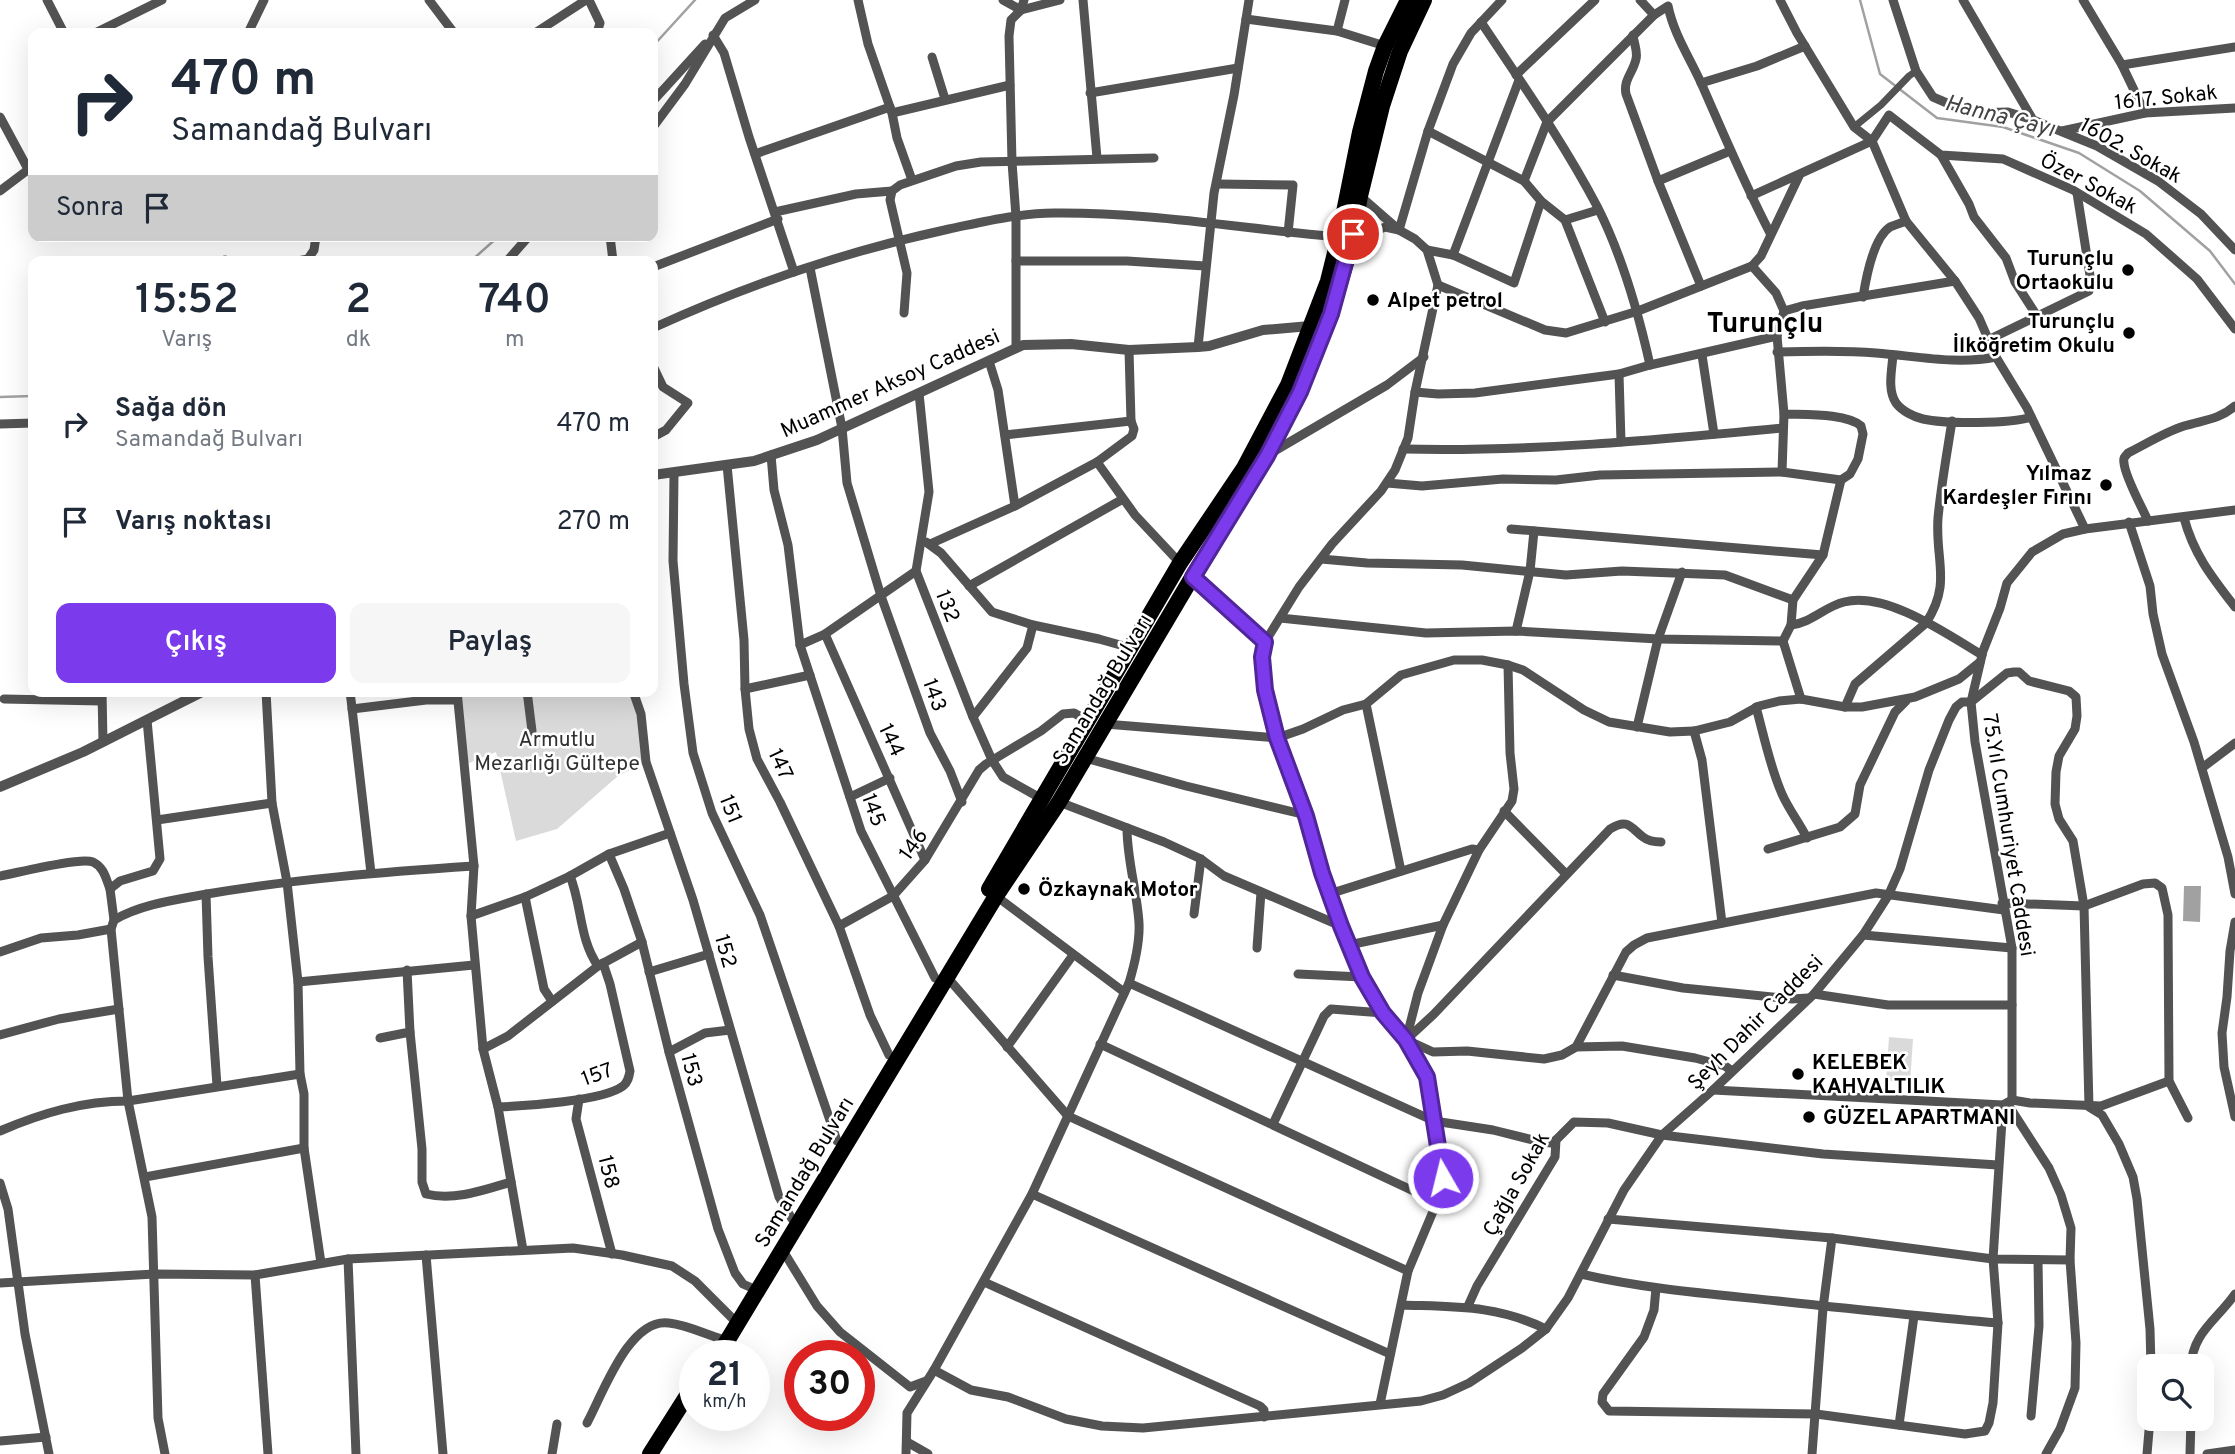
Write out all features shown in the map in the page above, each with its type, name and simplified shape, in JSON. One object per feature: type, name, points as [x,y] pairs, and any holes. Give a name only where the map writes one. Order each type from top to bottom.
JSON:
[{"type":"highway","name":"Samandağ Bulvarı","points":[[722,1339],[889,1055],[1059,802],[1267,456],[1300,392],[1331,314],[1346,240],[1360,132],[1376,71],[1408,0]]},
{"type":"highway","name":"Samandağ Bulvarı","points":[[728,1340],[941,978],[1180,563],[1244,468],[1288,385],[1346,240],[1360,196],[1382,106],[1400,51],[1424,0]]},
{"type":"highway","points":[[650,1454],[679,1408]]},
{"type":"highway","points":[[659,1454],[679,1421]]},
{"type":"street","points":[[47,0],[61,28]]},
{"type":"street","points":[[105,28],[162,0]]},
{"type":"street","points":[[250,28],[264,0]]},
{"type":"street","points":[[429,0],[450,28]]},
{"type":"street","points":[[543,28],[587,0],[600,23],[598,28]]},
{"type":"street","points":[[658,120],[685,84],[725,18],[755,0]]},
{"type":"street","points":[[858,0],[867,44],[912,180]]},
{"type":"street","points":[[1003,0],[1022,5],[1060,0]]},
{"type":"street","points":[[1083,0],[1097,158]]},
{"type":"street","points":[[1198,347],[1214,193],[1249,0]]},
{"type":"street","points":[[1337,31],[1345,0]]},
{"type":"street","points":[[1399,230],[1428,131],[1453,64],[1471,33],[1502,0]]},
{"type":"street","points":[[1453,255],[1518,77],[1595,0]]},
{"type":"street","points":[[1640,0],[1654,15]]},
{"type":"street","points":[[1780,0],[1854,127],[1872,141],[1906,221],[1955,281],[1979,318],[1996,357],[2031,417],[2085,529]]},
{"type":"street","name":"1602. Sokak","points":[[1893,0],[1913,73],[1933,97],[1970,113],[2008,112],[2097,146],[2158,181],[2201,214],[2235,250]]},
{"type":"street","points":[[1963,0],[2033,120]]},
{"type":"street","points":[[2096,0],[2085,4],[2122,65],[2145,113]]},
{"type":"street","points":[[1524,181],[1547,121],[1666,3]]},
{"type":"street","points":[[1666,3],[1672,26],[1770,233]]},
{"type":"street","points":[[1016,348],[1016,217],[1009,36],[1012,20],[1022,5]]},
{"type":"street","points":[[1246,19],[1337,31],[1385,46]]},
{"type":"street","points":[[1481,22],[1547,121],[1598,210],[1629,283],[1650,365]]},
{"type":"street","points":[[658,96],[713,35]]},
{"type":"street","points":[[713,35],[724,53],[794,272]]},
{"type":"street","points":[[1633,35],[1637,50],[1636,61],[1624,84],[1658,181],[1702,286]]},
{"type":"street","points":[[1701,83],[1757,66],[1805,46]]},
{"type":"street","points":[[2122,65],[2235,47]]},
{"type":"street","points":[[932,57],[945,99]]},
{"type":"street","points":[[1090,93],[1238,68]]},
{"type":"street","points":[[1854,127],[1881,106],[1913,73]]},
{"type":"street","points":[[755,154],[891,110],[1010,85]]},
{"type":"street","points":[[1881,106],[1941,155],[1974,217],[2006,258],[2015,282],[2037,316]]},
{"type":"street","name":"1617. Sokak","points":[[2060,131],[2145,113],[2235,108]]},
{"type":"street","points":[[1751,196],[1872,141],[1889,115]]},
{"type":"street","points":[[0,117],[28,165]]},
{"type":"street","points":[[1428,131],[1524,181],[1541,201],[1564,220],[1605,322]]},
{"type":"street","points":[[1658,181],[1730,151]]},
{"type":"street","name":"Özer Sokak","points":[[1941,155],[2003,159],[2077,193],[2146,234],[2197,279],[2235,329]]},
{"type":"street","points":[[658,265],[776,216],[856,194],[892,191],[912,180],[956,166],[981,162],[1154,158]]},
{"type":"street","points":[[0,191],[28,170]]},
{"type":"street","points":[[1438,285],[1545,331],[1566,333],[1605,322],[1752,266],[1760,256],[1800,176]]},
{"type":"street","points":[[1217,184],[1293,185],[1288,233]]},
{"type":"street","points":[[892,191],[890,200],[907,273],[904,313]]},
{"type":"street","points":[[1988,340],[2089,291],[2091,282],[2077,193]]},
{"type":"street","points":[[1360,196],[1427,250],[1438,285],[1408,438],[1387,483],[1299,587],[1265,642],[1262,657],[1265,690],[1277,738],[1306,816],[1341,926],[1362,977],[1383,1013],[1406,1040],[1427,1077],[1443,1171],[1437,1202],[1408,1271],[1380,1404]]},
{"type":"street","points":[[1427,250],[1453,255],[1514,283],[1541,201]]},
{"type":"street","points":[[1564,220],[1598,210]]},
{"type":"street","points":[[658,326],[718,298],[898,240],[1016,217],[1052,213],[1135,215],[1346,240],[1385,227],[1399,230]]},
{"type":"street","points":[[1863,296],[1867,268],[1887,228],[1906,221]]},
{"type":"street","points":[[511,256],[524,242]]},
{"type":"street","points":[[1016,261],[1127,261],[1205,266]]},
{"type":"street","points":[[1752,266],[1776,293],[1784,311],[1777,336],[1784,414],[1782,472]]},
{"type":"street","name":"143","points":[[810,268],[842,428],[847,483],[881,596],[930,733],[950,771],[962,802]]},
{"type":"street","points":[[1784,311],[1955,281]]},
{"type":"street","name":"Muammer Aksoy Caddesi","points":[[658,475],[754,461],[817,440],[1023,345],[1072,344],[1129,350],[1198,347],[1263,330],[1310,326]]},
{"type":"street","points":[[1415,392],[1475,393],[1619,374],[1777,336]]},
{"type":"street","points":[[1129,350],[1131,421],[1134,429],[1132,436],[1097,462],[1015,506],[926,542],[992,612],[1033,625],[1131,648]]},
{"type":"street","points":[[1777,352],[1811,351],[1955,360],[1996,357]]},
{"type":"street","points":[[1702,355],[1714,434]]},
{"type":"street","points":[[1893,355],[1892,391],[1897,404],[1910,414],[1922,419],[1952,421],[2011,422],[2031,417]]},
{"type":"street","points":[[1267,456],[1387,385],[1424,357]]},
{"type":"street","points":[[989,361],[998,390],[1015,506]]},
{"type":"street","points":[[1619,374],[1621,442]]},
{"type":"street","points":[[658,376],[663,387],[688,403],[666,430],[658,434]]},
{"type":"street","name":"132","points":[[919,393],[929,492],[926,542],[916,571],[992,760],[1003,777],[1042,799]]},
{"type":"street","points":[[2148,522],[2123,461],[2128,453],[2182,427],[2222,416],[2235,406]]},
{"type":"street","points":[[1784,414],[1845,418],[1861,426],[1862,441],[1850,474],[1842,480],[1823,555],[1793,600],[1791,625],[1783,641],[1801,699]]},
{"type":"street","points":[[1005,435],[1131,421]]},
{"type":"street","points":[[1845,707],[1855,684],[1926,623],[1936,604],[1942,580],[1937,530],[1952,421]]},
{"type":"street","points":[[0,424],[28,423]]},
{"type":"street","points":[[1403,449],[1489,450],[1783,428]]},
{"type":"street","name":"145","points":[[771,455],[774,490],[788,545],[800,645],[862,831],[893,896],[941,978],[1068,1116]]},
{"type":"street","points":[[1097,462],[1135,516],[1180,563]]},
{"type":"street","name":"147","points":[[727,465],[743,627],[749,729],[757,759],[839,926],[870,1015],[889,1055]]},
{"type":"street","points":[[1387,483],[1422,486],[1503,479],[1556,480],[1600,475],[1782,472],[1842,480]]},
{"type":"street","name":"151","points":[[674,473],[673,561],[693,753],[712,813],[760,915],[837,1141]]},
{"type":"street","points":[[970,586],[1123,499]]},
{"type":"street","points":[[1971,702],[1981,658],[2007,583],[2032,552],[2063,534],[2085,529],[2235,510]]},
{"type":"street","points":[[2185,518],[2193,548],[2235,607]]},
{"type":"street","points":[[2129,523],[2150,586],[2162,654],[2202,768],[2228,858],[2235,894]]},
{"type":"street","points":[[1511,529],[1823,555]]},
{"type":"street","points":[[1516,631],[1530,571],[1534,531]]},
{"type":"street","points":[[1321,559],[1462,565],[1566,575],[1622,571],[1725,575],[1793,600]]},
{"type":"street","points":[[800,645],[825,634],[916,571]]},
{"type":"street","points":[[1637,727],[1658,639],[1682,572]]},
{"type":"street","points":[[1193,577],[1265,642]]},
{"type":"street","points":[[1791,625],[1810,621],[1842,603],[1858,599],[1897,609],[1926,623],[1981,658]]},
{"type":"street","points":[[1280,618],[1426,633],[1516,631],[1658,639],[1783,641]]},
{"type":"street","points":[[973,717],[1027,648],[1033,625]]},
{"type":"street","name":"144","points":[[825,634],[925,860]]},
{"type":"street","points":[[1768,849],[1840,827],[1855,814],[1860,785],[1891,719],[1903,702],[1959,679],[1981,658]]},
{"type":"street","points":[[1105,724],[1277,738],[1343,710],[1366,704],[1401,675],[1454,660],[1508,664],[1609,722],[1670,733],[1694,732],[1730,722],[1756,707],[1779,701],[1801,699],[1862,708],[1915,697]]},
{"type":"street","points":[[1406,1040],[1418,993],[1443,925],[1479,850],[1512,801],[1514,789],[1510,753],[1508,664]]},
{"type":"street","name":"Şeyh Dahir Caddesi","points":[[934,1370],[971,1390],[1008,1397],[1066,1419],[1102,1426],[1143,1428],[1421,1401],[1457,1390],[1522,1348],[1546,1329],[1568,1298],[1624,1190],[1662,1135],[1811,996],[1863,935],[1888,896],[1900,869],[1929,770],[1956,706],[1962,702],[1971,702],[2007,673],[2019,672],[2029,681],[2068,691],[2076,697],[2075,729],[2059,756],[2055,804],[2059,819],[2073,841],[2084,906]]},
{"type":"street","points":[[745,689],[810,675]]},
{"type":"street","points":[[4,699],[69,697]]},
{"type":"street","points":[[101,697],[103,742]]},
{"type":"street","points":[[0,787],[103,742],[192,697]]},
{"type":"street","points":[[267,697],[272,803],[287,882],[298,982],[304,1147],[321,1264]]},
{"type":"street","points":[[351,697],[371,873]]},
{"type":"street","points":[[352,709],[449,697]]},
{"type":"street","points":[[457,697],[474,866],[471,916],[483,1049],[498,1107],[523,1250]]},
{"type":"street","points":[[528,697],[532,731]]},
{"type":"street","name":"152","points":[[635,697],[641,714],[646,762],[709,954],[779,1197],[792,1219]]},
{"type":"street","name":"75.Yıl Cumhuriyet Caddesi","points":[[1899,1425],[1965,1434],[1985,1431],[1993,1403],[1998,1323],[1993,1259],[1998,1165],[2008,1103],[2012,948],[1975,742],[1971,702]]},
{"type":"street","points":[[1366,704],[1401,871]]},
{"type":"street","points":[[1756,707],[1780,790],[1807,838]]},
{"type":"street","points":[[992,760],[1041,731],[1063,714],[1074,713],[1088,721]]},
{"type":"street","points":[[110,889],[120,881],[153,870],[160,859],[147,720]]},
{"type":"street","points":[[1694,732],[1702,760],[1722,923]]},
{"type":"street","points":[[2202,768],[2235,743]]},
{"type":"street","points":[[1085,758],[1306,816]]},
{"type":"street","name":"146","points":[[839,926],[893,896],[925,860],[979,771],[992,760]]},
{"type":"street","points":[[850,797],[890,778]]},
{"type":"street","points":[[1059,802],[1201,859],[1224,876],[1341,926]]},
{"type":"street","points":[[157,820],[272,803]]},
{"type":"street","points":[[1504,811],[1566,874]]},
{"type":"street","points":[[1406,1040],[1611,829],[1618,825],[1630,825],[1644,838],[1661,842]]},
{"type":"street","points":[[906,1454],[907,1413],[934,1370],[1032,1194],[1127,987],[1137,957],[1139,925],[1127,828]]},
{"type":"street","points":[[471,916],[525,897],[609,854],[670,833]]},
{"type":"street","points":[[1329,894],[1472,849],[1479,850]]},
{"type":"street","name":"153","points":[[609,854],[642,942],[669,1052],[718,1228],[735,1273],[743,1284],[752,1288]]},
{"type":"street","points":[[1194,914],[1201,859]]},
{"type":"street","points":[[0,876],[77,862],[92,862],[103,870],[110,889],[128,1101],[152,1217],[158,1418],[164,1454]]},
{"type":"street","points":[[0,951],[41,938],[78,935],[112,924],[146,907],[206,894],[371,873],[474,866]]},
{"type":"street","name":"157","points":[[498,1107],[541,1105],[579,1099],[622,1087],[627,1081],[630,1071],[612,995],[600,965],[584,937],[570,876]]},
{"type":"street","points":[[1577,1047],[1626,952],[1640,941],[1876,894],[2003,906],[2084,906],[2143,884],[2155,883],[2162,888],[2168,915],[2169,1081],[2188,1118]]},
{"type":"street","points":[[1257,948],[1261,892]]},
{"type":"street","points":[[206,894],[217,1086]]},
{"type":"street","points":[[996,896],[1073,955],[1127,987],[1302,1060],[1434,1121],[1493,1130],[1541,1142],[1551,1143],[1556,1140]]},
{"type":"street","points":[[525,897],[544,989],[551,1001]]},
{"type":"street","points":[[2084,906],[2089,1107]]},
{"type":"street","points":[[2235,922],[2222,1033],[2224,1067],[2235,1117]]},
{"type":"street","points":[[1349,946],[1443,925]]},
{"type":"street","points":[[1863,935],[2012,948]]},
{"type":"street","points":[[483,1049],[508,1036],[600,965],[642,942]]},
{"type":"street","points":[[649,972],[709,954]]},
{"type":"street","points":[[1007,1047],[1073,955]]},
{"type":"street","points":[[298,982],[474,965]]},
{"type":"street","points":[[407,971],[410,1032],[422,1149],[422,1181],[426,1194],[439,1197],[472,1193],[511,1182]]},
{"type":"street","points":[[1298,974],[1362,977]]},
{"type":"street","points":[[1613,975],[1684,988],[1792,999],[1811,996],[1888,1005],[2012,1005]]},
{"type":"street","points":[[0,1035],[59,1019],[119,1009]]},
{"type":"street","points":[[1273,1124],[1324,1016],[1331,1009],[1383,1013]]},
{"type":"street","points":[[669,1052],[705,1033],[730,1030]]},
{"type":"street","points":[[380,1038],[410,1032]]},
{"type":"street","points":[[1406,1040],[1433,1052],[1467,1051],[1544,1059],[1562,1055],[1577,1047],[1622,1046],[1695,1058],[1726,1066],[1732,1071]]},
{"type":"street","points":[[1100,1044],[1437,1202]]},
{"type":"street","points":[[0,1131],[73,1105],[128,1101],[300,1074]]},
{"type":"street","points":[[1713,1090],[2089,1107],[2101,1106],[2169,1081]]},
{"type":"street","name":"158","points":[[579,1099],[576,1119],[612,1254]]},
{"type":"street","points":[[2008,1103],[2049,1168],[2071,1228],[2070,1261],[2076,1343],[2075,1388],[2060,1429],[2046,1454]]},
{"type":"street","points":[[2089,1107],[2102,1115],[2119,1144],[2133,1177],[2151,1354]]},
{"type":"street","points":[[1068,1116],[1408,1271]]},
{"type":"street","name":"Çağla Sokak","points":[[1468,1306],[1477,1286],[1555,1157],[1556,1140],[1574,1122],[1580,1120],[1608,1123],[1662,1135]]},
{"type":"street","points":[[1662,1135],[1823,1154],[1998,1165]]},
{"type":"street","points":[[145,1177],[304,1147]]},
{"type":"street","points":[[0,1182],[8,1209],[25,1334],[49,1454]]},
{"type":"street","points":[[1032,1194],[1390,1354]]},
{"type":"street","points":[[1608,1219],[1832,1238],[1993,1259],[2070,1261]]},
{"type":"street","points":[[1812,1454],[1823,1308],[1832,1238]]},
{"type":"street","points":[[0,1283],[154,1274],[255,1275],[348,1259],[573,1248],[671,1266],[695,1281],[733,1319]]},
{"type":"street","points":[[782,1250],[817,1306],[840,1332],[910,1387],[928,1380]]},
{"type":"street","points":[[426,1255],[443,1454]]},
{"type":"street","points":[[348,1259],[356,1454]]},
{"type":"street","points":[[2031,1416],[2039,1326],[2038,1260]]},
{"type":"street","points":[[1581,1274],[1656,1288],[1823,1308],[1998,1323]]},
{"type":"street","points":[[255,1275],[268,1454]]},
{"type":"street","points":[[984,1282],[1260,1406],[1264,1410],[1264,1417]]},
{"type":"street","points":[[1656,1288],[1654,1310],[1644,1338],[1603,1394],[1604,1406],[1609,1411],[1815,1414],[1899,1425],[1914,1316]]},
{"type":"street","points":[[2193,1354],[2198,1338],[2235,1294]]},
{"type":"street","points":[[1402,1305],[1468,1306],[1521,1318],[1546,1329]]},
{"type":"street","points":[[587,1423],[617,1362],[631,1343],[653,1325],[667,1322],[722,1339]]},
{"type":"street","points":[[552,1454],[557,1424]]},
{"type":"street","points":[[2147,1454],[2149,1431]]},
{"type":"street","points":[[2190,1431],[2190,1454]]},
{"type":"street","points":[[0,1441],[46,1437]]},
{"type":"street","points":[[907,1442],[928,1454]]},
{"type":"street","points":[[2207,1454],[2235,1450]]},
{"type":"green space","name":"Armutlu Mezarlığı Gültepe","points":[[458,697],[633,697],[646,762],[618,776],[557,829],[516,841],[496,752],[464,765]]},
{"type":"green space","points":[[1889,1037],[1913,1039],[1910,1083],[1886,1081]]},
{"type":"shaded area","points":[[2184,886],[2201,886],[2200,922],[2183,921]]},
{"type":"waterway","name":"Hanna Çayı","points":[[658,41],[695,0]]},
{"type":"waterway","name":"Hanna Çayı","points":[[1860,0],[1880,74],[1937,118],[2003,127],[2079,153],[2140,191],[2210,251],[2235,284]]},
{"type":"waterway","name":"Hanna Çayı","points":[[477,256],[492,242]]},
{"type":"waterway","name":"Hanna Çayı","points":[[0,397],[28,396]]},
{"type":"place","name":"Turunçlu Ortaokulu","points":[[2128,270]]},
{"type":"place","name":"Alpet petrol","points":[[1373,300]]},
{"type":"place","name":"Turunçlu İlköğretim Okulu","points":[[2129,333]]},
{"type":"place","name":"Yılmaz Kardeşler Fırını","points":[[2106,485]]},
{"type":"place","name":"Özkaynak Motor","points":[[1024,889]]},
{"type":"place","name":"KELEBEK KAHVALTILIK","points":[[1798,1074]]},
{"type":"place","name":"GÜZEL APARTMANI","points":[[1809,1117]]},
{"type":"district","name":"Turunçlu","points":[[1765,322]]},
{"type":"route","points":[[1353,234],[1331,314],[1300,392],[1267,456],[1193,577],[1265,642],[1262,657],[1265,690],[1277,738],[1306,816],[1322,873],[1362,977],[1383,1013],[1406,1040],[1427,1077],[1443,1178]]}]
